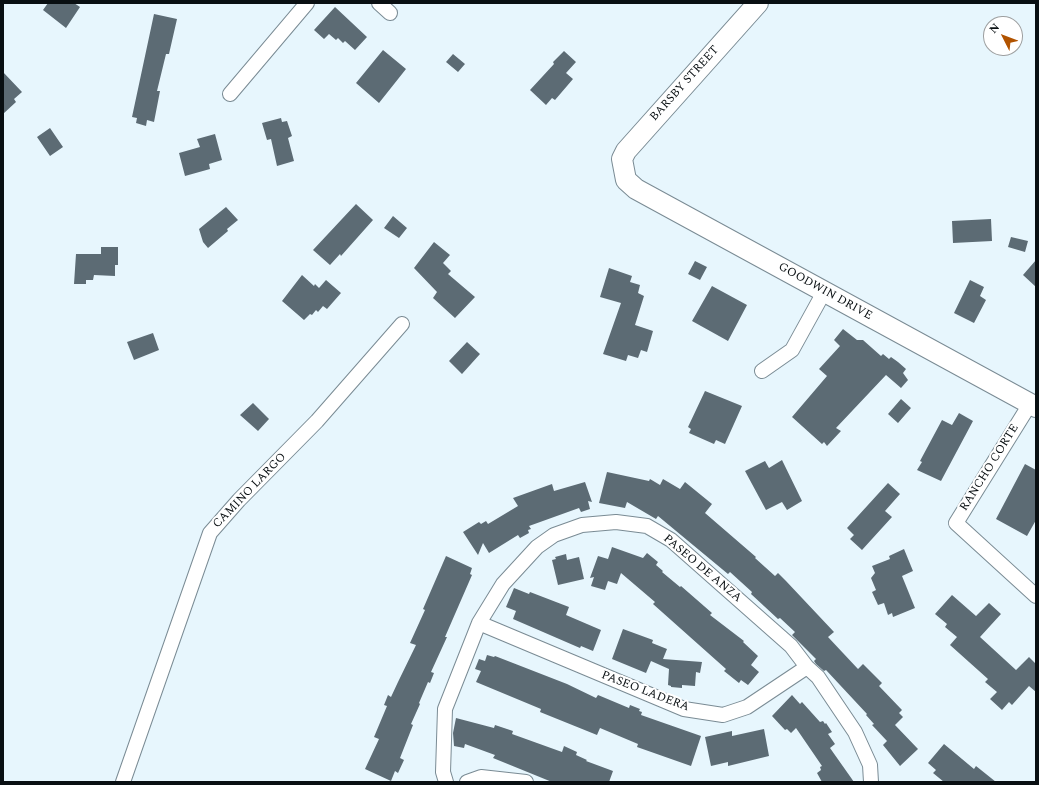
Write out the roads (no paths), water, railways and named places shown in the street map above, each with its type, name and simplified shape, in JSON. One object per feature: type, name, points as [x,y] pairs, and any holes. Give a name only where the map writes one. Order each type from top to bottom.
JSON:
[{"type":"street","points":[[230,94],[307,3]]},
{"type":"street","points":[[379,3],[390,13]]},
{"type":"street","name":"BARSBY STREET","points":[[623,170],[622,159],[626,151],[758,3]]},
{"type":"street","name":"GOODWIN DRIVE","points":[[623,170],[626,180],[636,189],[1033,406]]},
{"type":"street","points":[[762,371],[792,350],[824,292]]},
{"type":"street","name":"CAMINO LARGO","points":[[123,782],[210,533],[239,500],[317,421],[402,324]]},
{"type":"street","name":"RANCHO CORTE","points":[[1033,406],[956,523],[1036,596]]},
{"type":"street","name":"PASEO DE ANZA","points":[[446,782],[443,772],[445,708],[479,623],[503,584],[537,547],[554,535],[582,525],[616,522],[647,526],[671,540],[791,646],[807,667],[818,677],[855,732],[870,765],[871,782]]},
{"type":"street","name":"PASEO LADERA","points":[[479,623],[684,710],[723,715],[747,707],[807,667]]},
{"type":"street","points":[[467,782],[482,777],[526,782]]}]
